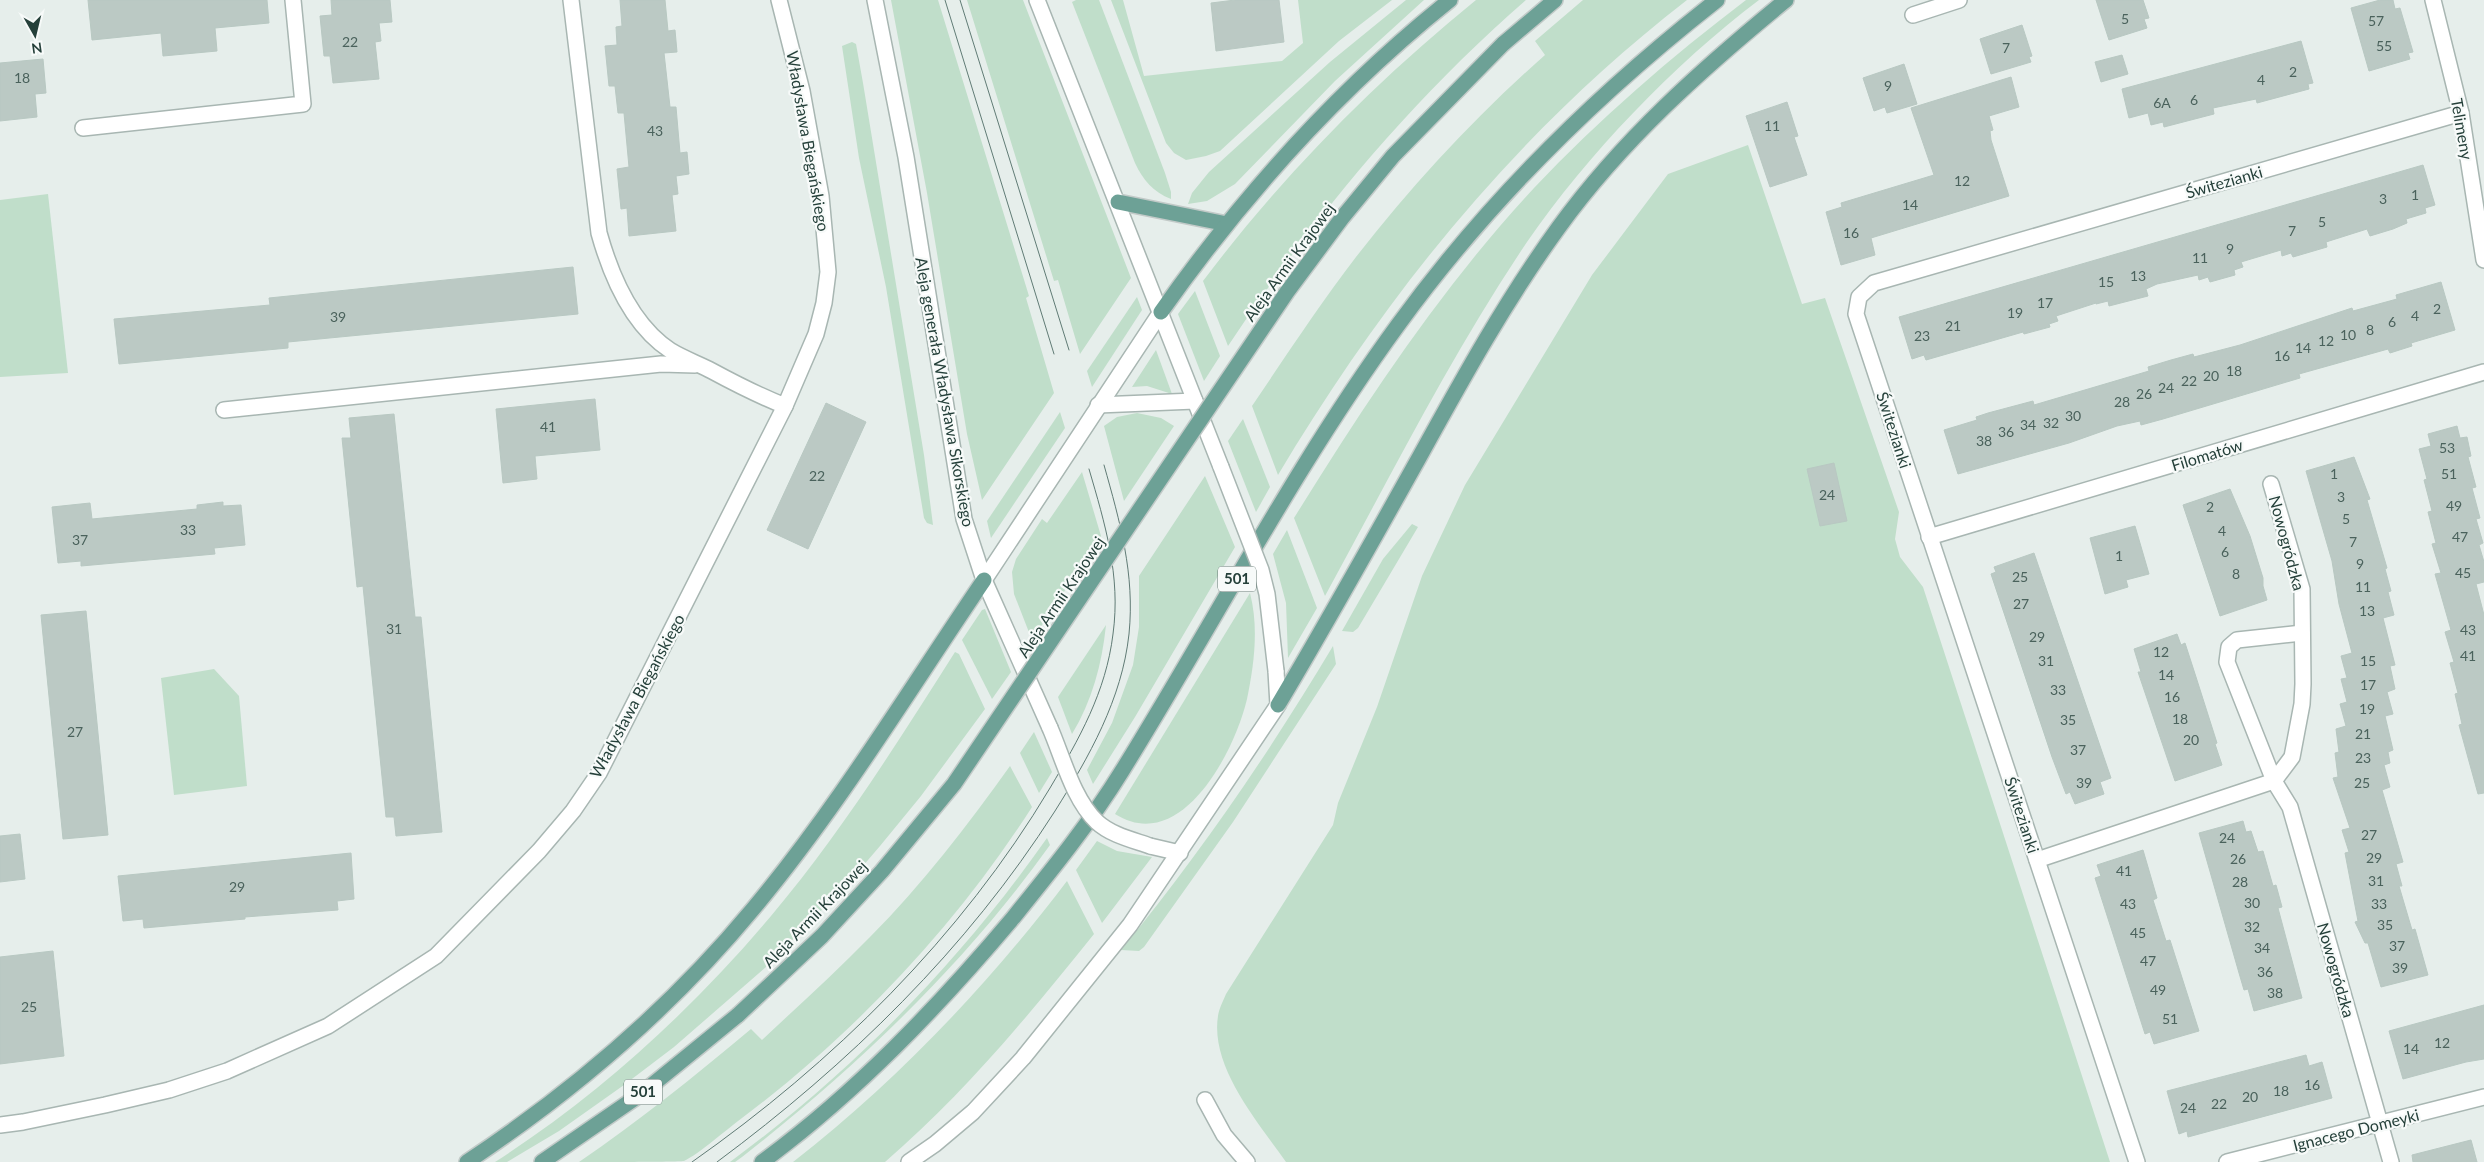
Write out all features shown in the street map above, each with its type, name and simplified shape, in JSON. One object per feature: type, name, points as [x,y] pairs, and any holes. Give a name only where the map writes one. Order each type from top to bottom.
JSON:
[{"type":"main road","points":[[1160,312],[1227,224],[1288,154],[1356,84],[1450,0]]},
{"type":"main road","name":"Aleja Armii Krajowej","points":[[542,1162],[641,1094],[738,1015],[822,936],[882,870],[954,784],[1287,292],[1342,218],[1394,156],[1503,44],[1555,0]]},
{"type":"main road","name":"501","points":[[762,1162],[846,1094],[909,1033],[973,965],[1048,875],[1120,775],[1350,394],[1399,324],[1442,268],[1512,186],[1579,118],[1654,49],[1717,0]]},
{"type":"main road","points":[[1278,705],[1328,621],[1488,334],[1560,226],[1630,141],[1712,61],[1786,0]]},
{"type":"main road","points":[[1118,202],[1227,224]]},
{"type":"main road","points":[[467,1162],[560,1097],[624,1043],[690,979],[753,910],[817,827],[984,580]]},
{"type":"street","points":[[83,128],[303,104],[294,0]]},
{"type":"street","points":[[572,0],[599,233],[606,258],[627,303],[640,322],[671,351],[785,406]]},
{"type":"street","name":"Władysława Biegańskiego","points":[[0,1124],[24,1122],[169,1090],[227,1071],[328,1026],[436,956],[540,851],[573,810],[599,773],[785,406],[816,334],[824,303],[828,272],[816,166],[802,92],[779,0]]},
{"type":"street","name":"Aleja generała Władysława Sikorskiego","points":[[875,0],[906,158],[964,519],[984,580],[1082,803],[1098,822],[1116,833],[1150,846],[1180,853]]},
{"type":"street","points":[[908,1162],[935,1144],[973,1112],[1023,1058],[1130,925],[1278,705],[1267,594],[1261,570],[1118,202],[1037,0]]},
{"type":"street","points":[[1913,14],[1959,0]]},
{"type":"street","name":"Telimeny","points":[[2434,0],[2460,114],[2484,260]]},
{"type":"street","name":"Świtezianki","points":[[2137,1162],[1856,314],[1859,297],[1874,283],[2460,114]]},
{"type":"street","points":[[984,580],[1160,312]]},
{"type":"street","points":[[224,410],[661,364],[700,365]]},
{"type":"street","name":"Filomatów","points":[[1929,537],[2484,372]]},
{"type":"street","points":[[1098,405],[1195,401]]},
{"type":"street","name":"Nowogródzka","points":[[2271,484],[2302,589],[2302,704],[2292,757],[2274,781]]},
{"type":"street","name":"Nowogródzka","points":[[2302,633],[2237,640],[2229,647],[2227,662],[2274,781],[2290,807],[2392,1162]]},
{"type":"street","points":[[2037,860],[2274,781]]},
{"type":"street","name":"Ignacego Domeyki","points":[[2227,1162],[2484,1097]]},
{"type":"street","points":[[1205,1100],[1224,1135],[1247,1162]]},
{"type":"green space","points":[[891,0],[938,0],[1029,296],[1026,298],[1054,393],[982,500],[967,434],[927,193]]},
{"type":"green space","points":[[967,0],[1023,0],[1131,278],[1080,354],[1058,280],[1054,281]]},
{"type":"green space","points":[[1076,0],[1099,0],[1165,173],[1171,192],[1171,199],[1149,185],[1135,163],[1072,2]]},
{"type":"green space","points":[[1111,0],[1123,0],[1144,76],[1282,61],[1303,43],[1298,0],[1392,0],[1339,41],[1220,151],[1186,160],[1174,153],[1166,143]]},
{"type":"green space","points":[[1406,0],[1424,0],[1335,81],[1235,184],[1207,201],[1188,204],[1192,193],[1209,172],[1330,62]]},
{"type":"green space","points":[[1476,0],[1526,0],[1442,79],[1365,163],[1294,252],[1228,346],[1203,281],[1265,204],[1331,132],[1402,64]]},
{"type":"green space","points":[[1583,0],[1687,0],[1625,51],[1567,104],[1512,160],[1460,218],[1364,342],[1320,407],[1278,475],[1252,406],[1329,294],[1400,203],[1470,126],[1545,55],[1535,41]]},
{"type":"green space","points":[[1746,0],[1759,0],[1695,53],[1634,112],[1577,176],[1527,242],[1447,372],[1325,596],[1294,518],[1406,347],[1467,265],[1558,163],[1636,90]]},
{"type":"green space","points":[[852,42],[856,44],[863,83],[924,455],[933,525],[927,523],[924,518],[886,287],[859,158],[842,46]]},
{"type":"green space","points":[[1748,145],[1802,304],[1825,298],[1899,512],[1895,539],[1900,557],[1923,587],[2110,1162],[1286,1162],[1238,1093],[1221,1055],[1217,1035],[1218,1016],[1226,994],[1333,825],[1338,803],[1377,707],[1422,576],[1465,485],[1592,275],[1668,174]]},
{"type":"green space","points":[[48,194],[68,373],[0,377],[0,200]]},
{"type":"green space","points":[[1195,291],[1220,356],[1204,381],[1178,314]]},
{"type":"green space","points":[[1137,297],[1142,310],[1092,387],[1087,371]]},
{"type":"green space","points":[[1156,350],[1172,394],[1147,386],[1132,387]]},
{"type":"green space","points":[[1060,412],[1065,428],[991,538],[987,521]]},
{"type":"green space","points":[[1137,413],[1161,418],[1174,426],[1124,501],[1104,426],[1117,417]]},
{"type":"green space","points":[[1243,419],[1270,487],[1256,512],[1228,441]]},
{"type":"green space","points":[[1082,472],[1101,536],[1032,640],[1014,594],[1012,572],[1016,559],[1042,519],[1047,523]]},
{"type":"green space","points":[[1205,476],[1235,547],[1135,717],[1093,784],[1087,770],[1112,723],[1133,665],[1139,627],[1139,576]]},
{"type":"green space","points":[[1412,524],[1418,527],[1358,628],[1353,632],[1342,631],[1383,559]]},
{"type":"green space","points":[[1287,530],[1317,608],[1288,658],[1286,603],[1273,554]]},
{"type":"green space","points":[[1250,593],[1253,606],[1255,646],[1250,686],[1241,721],[1231,745],[1217,769],[1201,792],[1183,810],[1162,821],[1139,823],[1115,814]]},
{"type":"green space","points":[[985,609],[1011,672],[992,699],[962,640],[982,610]]},
{"type":"green space","points":[[1106,625],[1102,654],[1095,682],[1085,709],[1072,734],[1058,697]]},
{"type":"green space","points":[[1333,646],[1336,664],[1233,822],[1144,947],[1139,951],[1121,950],[1233,802]]},
{"type":"green space","points":[[955,652],[959,654],[985,709],[921,796],[850,881],[766,967],[674,1047],[559,1131],[507,1162],[495,1162],[571,1109],[607,1080],[676,1017],[741,951],[796,885],[845,820]]},
{"type":"green space","points":[[214,669],[239,696],[247,786],[174,795],[161,678]]},
{"type":"green space","points":[[1034,732],[1052,772],[1039,793],[1020,753]]},
{"type":"green space","points":[[1010,766],[1032,807],[970,894],[936,936],[901,976],[824,1051],[713,1141],[684,1161],[579,1162],[666,1098],[751,1029],[762,1040],[843,964],[908,897],[961,833]]},
{"type":"green space","points":[[1047,838],[1050,845],[1017,889],[946,972],[907,1012],[868,1050],[785,1123],[735,1162],[730,1162],[819,1091],[902,1013],[978,928]]},
{"type":"green space","points":[[1097,841],[1117,851],[1152,857],[1102,923],[1076,870]]},
{"type":"green space","points":[[1067,881],[1094,934],[995,1053],[942,1109],[885,1162],[793,1162],[868,1099],[939,1030],[1005,958]]},
{"type":"building","points":[[88,0],[267,0],[269,23],[215,28],[217,51],[163,56],[161,33],[92,40]]},
{"type":"building","points":[[331,0],[390,0],[392,22],[379,23],[381,41],[375,42],[379,79],[333,83],[330,56],[324,56],[320,16],[332,15]]},
{"type":"building","points":[[620,0],[665,0],[668,31],[675,30],[677,52],[664,53],[670,107],[676,107],[680,153],[687,152],[689,174],[676,176],[678,194],[672,195],[676,231],[629,236],[627,208],[621,209],[617,169],[629,167],[624,113],[618,113],[615,86],[609,86],[605,46],[617,45],[616,27],[622,26]]},
{"type":"building","points":[[1235,0],[1279,0],[1284,42],[1216,51],[1211,3]]},
{"type":"building","points":[[2096,0],[2143,0],[2149,18],[2144,19],[2147,28],[2109,40]]},
{"type":"building","points":[[2380,0],[2393,0],[2395,9],[2400,8],[2413,52],[2408,53],[2410,59],[2369,71],[2351,8]]},
{"type":"building","points":[[2022,25],[2032,56],[2029,57],[2031,62],[1991,74],[1980,39]]},
{"type":"building","points":[[2301,41],[2313,83],[2308,84],[2309,89],[2257,103],[2256,99],[2213,108],[2214,114],[2164,127],[2163,122],[2151,125],[2148,113],[2129,118],[2122,89]]},
{"type":"building","points":[[2122,55],[2128,74],[2101,82],[2095,62]]},
{"type":"building","points":[[43,59],[46,93],[35,94],[37,117],[0,121],[0,63]]},
{"type":"building","points":[[1904,64],[1917,104],[1887,113],[1885,107],[1874,111],[1863,78]]},
{"type":"building","points":[[2011,77],[2019,107],[1989,116],[1993,130],[1990,131],[1991,140],[2009,196],[1871,238],[1875,255],[1841,265],[1826,212],[1842,207],[1841,203],[1934,175],[1911,108]]},
{"type":"building","points":[[1787,102],[1798,136],[1794,137],[1807,175],[1770,187],[1746,116]]},
{"type":"building","points":[[2423,165],[2435,205],[2425,208],[2426,213],[2406,219],[2407,223],[2393,229],[2370,236],[2367,229],[2326,242],[2327,247],[2293,257],[2291,253],[2282,256],[2281,250],[2241,262],[2243,267],[2234,270],[2235,275],[2210,282],[2208,277],[2199,280],[2198,275],[2157,284],[2146,289],[2148,296],[2109,306],[2108,301],[2096,303],[2056,316],[2058,321],[2049,324],[2050,327],[2024,334],[2023,332],[1926,360],[1924,355],[1912,359],[1899,317]]},
{"type":"building","points":[[573,267],[578,314],[288,342],[288,348],[119,364],[114,319],[270,305],[269,298]]},
{"type":"building","points":[[2441,282],[2455,330],[2411,343],[2412,346],[2390,353],[2388,349],[2299,374],[2300,378],[2163,419],[2141,425],[2140,421],[2117,426],[2069,443],[1958,474],[1944,430],[1977,420],[1976,417],[2033,401],[2034,405],[2149,371],[2148,367],[2171,360],[2193,354],[2194,357],[2240,345],[2352,308],[2353,311],[2397,299],[2396,295]]},
{"type":"building","points":[[595,399],[600,450],[535,456],[537,479],[503,483],[496,409]]},
{"type":"building","points":[[826,403],[866,422],[808,549],[767,530]]},
{"type":"building","points":[[394,414],[415,617],[421,617],[442,832],[396,836],[394,817],[386,817],[363,586],[357,587],[342,438],[351,438],[349,418]]},
{"type":"building","points":[[2457,426],[2460,438],[2467,437],[2471,456],[2468,457],[2476,487],[2472,488],[2480,518],[2476,519],[2483,543],[2479,545],[2484,562],[2484,582],[2476,584],[2484,615],[2484,793],[2478,794],[2459,725],[2462,724],[2455,694],[2458,693],[2450,663],[2454,662],[2445,632],[2451,630],[2435,574],[2441,573],[2432,544],[2436,543],[2428,512],[2432,511],[2424,480],[2427,479],[2419,449],[2431,446],[2428,434]]},
{"type":"building","points":[[2354,457],[2370,499],[2367,500],[2387,568],[2385,569],[2391,591],[2388,592],[2394,615],[2383,618],[2395,665],[2390,666],[2395,689],[2387,692],[2393,714],[2385,716],[2393,750],[2388,752],[2390,763],[2384,765],[2390,787],[2382,790],[2403,862],[2396,864],[2402,886],[2399,886],[2412,930],[2415,929],[2428,975],[2381,987],[2368,943],[2365,943],[2355,922],[2358,921],[2345,853],[2349,852],[2342,830],[2350,828],[2333,778],[2338,777],[2335,753],[2339,752],[2336,729],[2346,726],[2340,704],[2347,702],[2341,679],[2347,678],[2341,656],[2352,653],[2339,604],[2332,561],[2306,471]]},
{"type":"building","points":[[1834,463],[1847,521],[1820,526],[1807,469]]},
{"type":"building","points":[[2230,489],[2250,536],[2263,578],[2267,600],[2220,616],[2183,505]]},
{"type":"building","points":[[223,502],[223,506],[241,505],[245,545],[214,548],[215,554],[81,566],[81,561],[58,563],[52,507],[90,503],[92,519],[197,509],[197,505]]},
{"type":"building","points":[[2135,526],[2149,574],[2126,580],[2128,587],[2105,594],[2090,538]]},
{"type":"building","points":[[2034,553],[2111,778],[2100,782],[2104,794],[2075,804],[2070,792],[2066,794],[2052,757],[1991,574],[1996,572],[1994,567]]},
{"type":"building","points":[[86,611],[108,835],[63,839],[41,615]]},
{"type":"building","points":[[2177,634],[2181,645],[2185,643],[2217,743],[2215,744],[2222,765],[2175,781],[2138,672],[2141,672],[2134,649]]},
{"type":"building","points":[[2243,821],[2246,832],[2251,831],[2258,852],[2263,851],[2273,886],[2276,885],[2282,907],[2278,908],[2302,998],[2254,1011],[2248,989],[2244,990],[2199,833]]},
{"type":"building","points":[[20,834],[25,879],[0,882],[0,836]]},
{"type":"building","points":[[2143,850],[2157,898],[2153,900],[2166,941],[2170,940],[2199,1031],[2154,1044],[2150,1032],[2145,1034],[2095,878],[2101,876],[2097,865]]},
{"type":"building","points":[[351,853],[354,899],[337,901],[338,910],[245,917],[245,919],[144,928],[143,919],[123,921],[118,876]]},
{"type":"building","points":[[53,951],[64,1056],[0,1064],[0,957]]},
{"type":"building","points":[[2484,1005],[2484,1059],[2403,1079],[2389,1031]]},
{"type":"building","points":[[2306,1055],[2309,1066],[2322,1062],[2332,1098],[2188,1137],[2187,1131],[2179,1134],[2167,1091]]},
{"type":"building","points":[[2471,1140],[2477,1162],[2413,1162],[2412,1155]]},
{"type":"tram line","points":[[945,0],[1054,354]]},
{"type":"tram line","points":[[960,0],[1069,350]]},
{"type":"tram line","points":[[717,1162],[813,1085],[859,1044],[944,957],[1021,862],[1080,770],[1102,727],[1111,704],[1125,658],[1129,634],[1130,590],[1125,548],[1104,465]]},
{"type":"tram line","points":[[692,1162],[795,1083],[890,994],[935,946],[976,895],[1015,843],[1061,770],[1081,733],[1098,695],[1109,655],[1115,613],[1115,591],[1110,550],[1089,469]]}]
